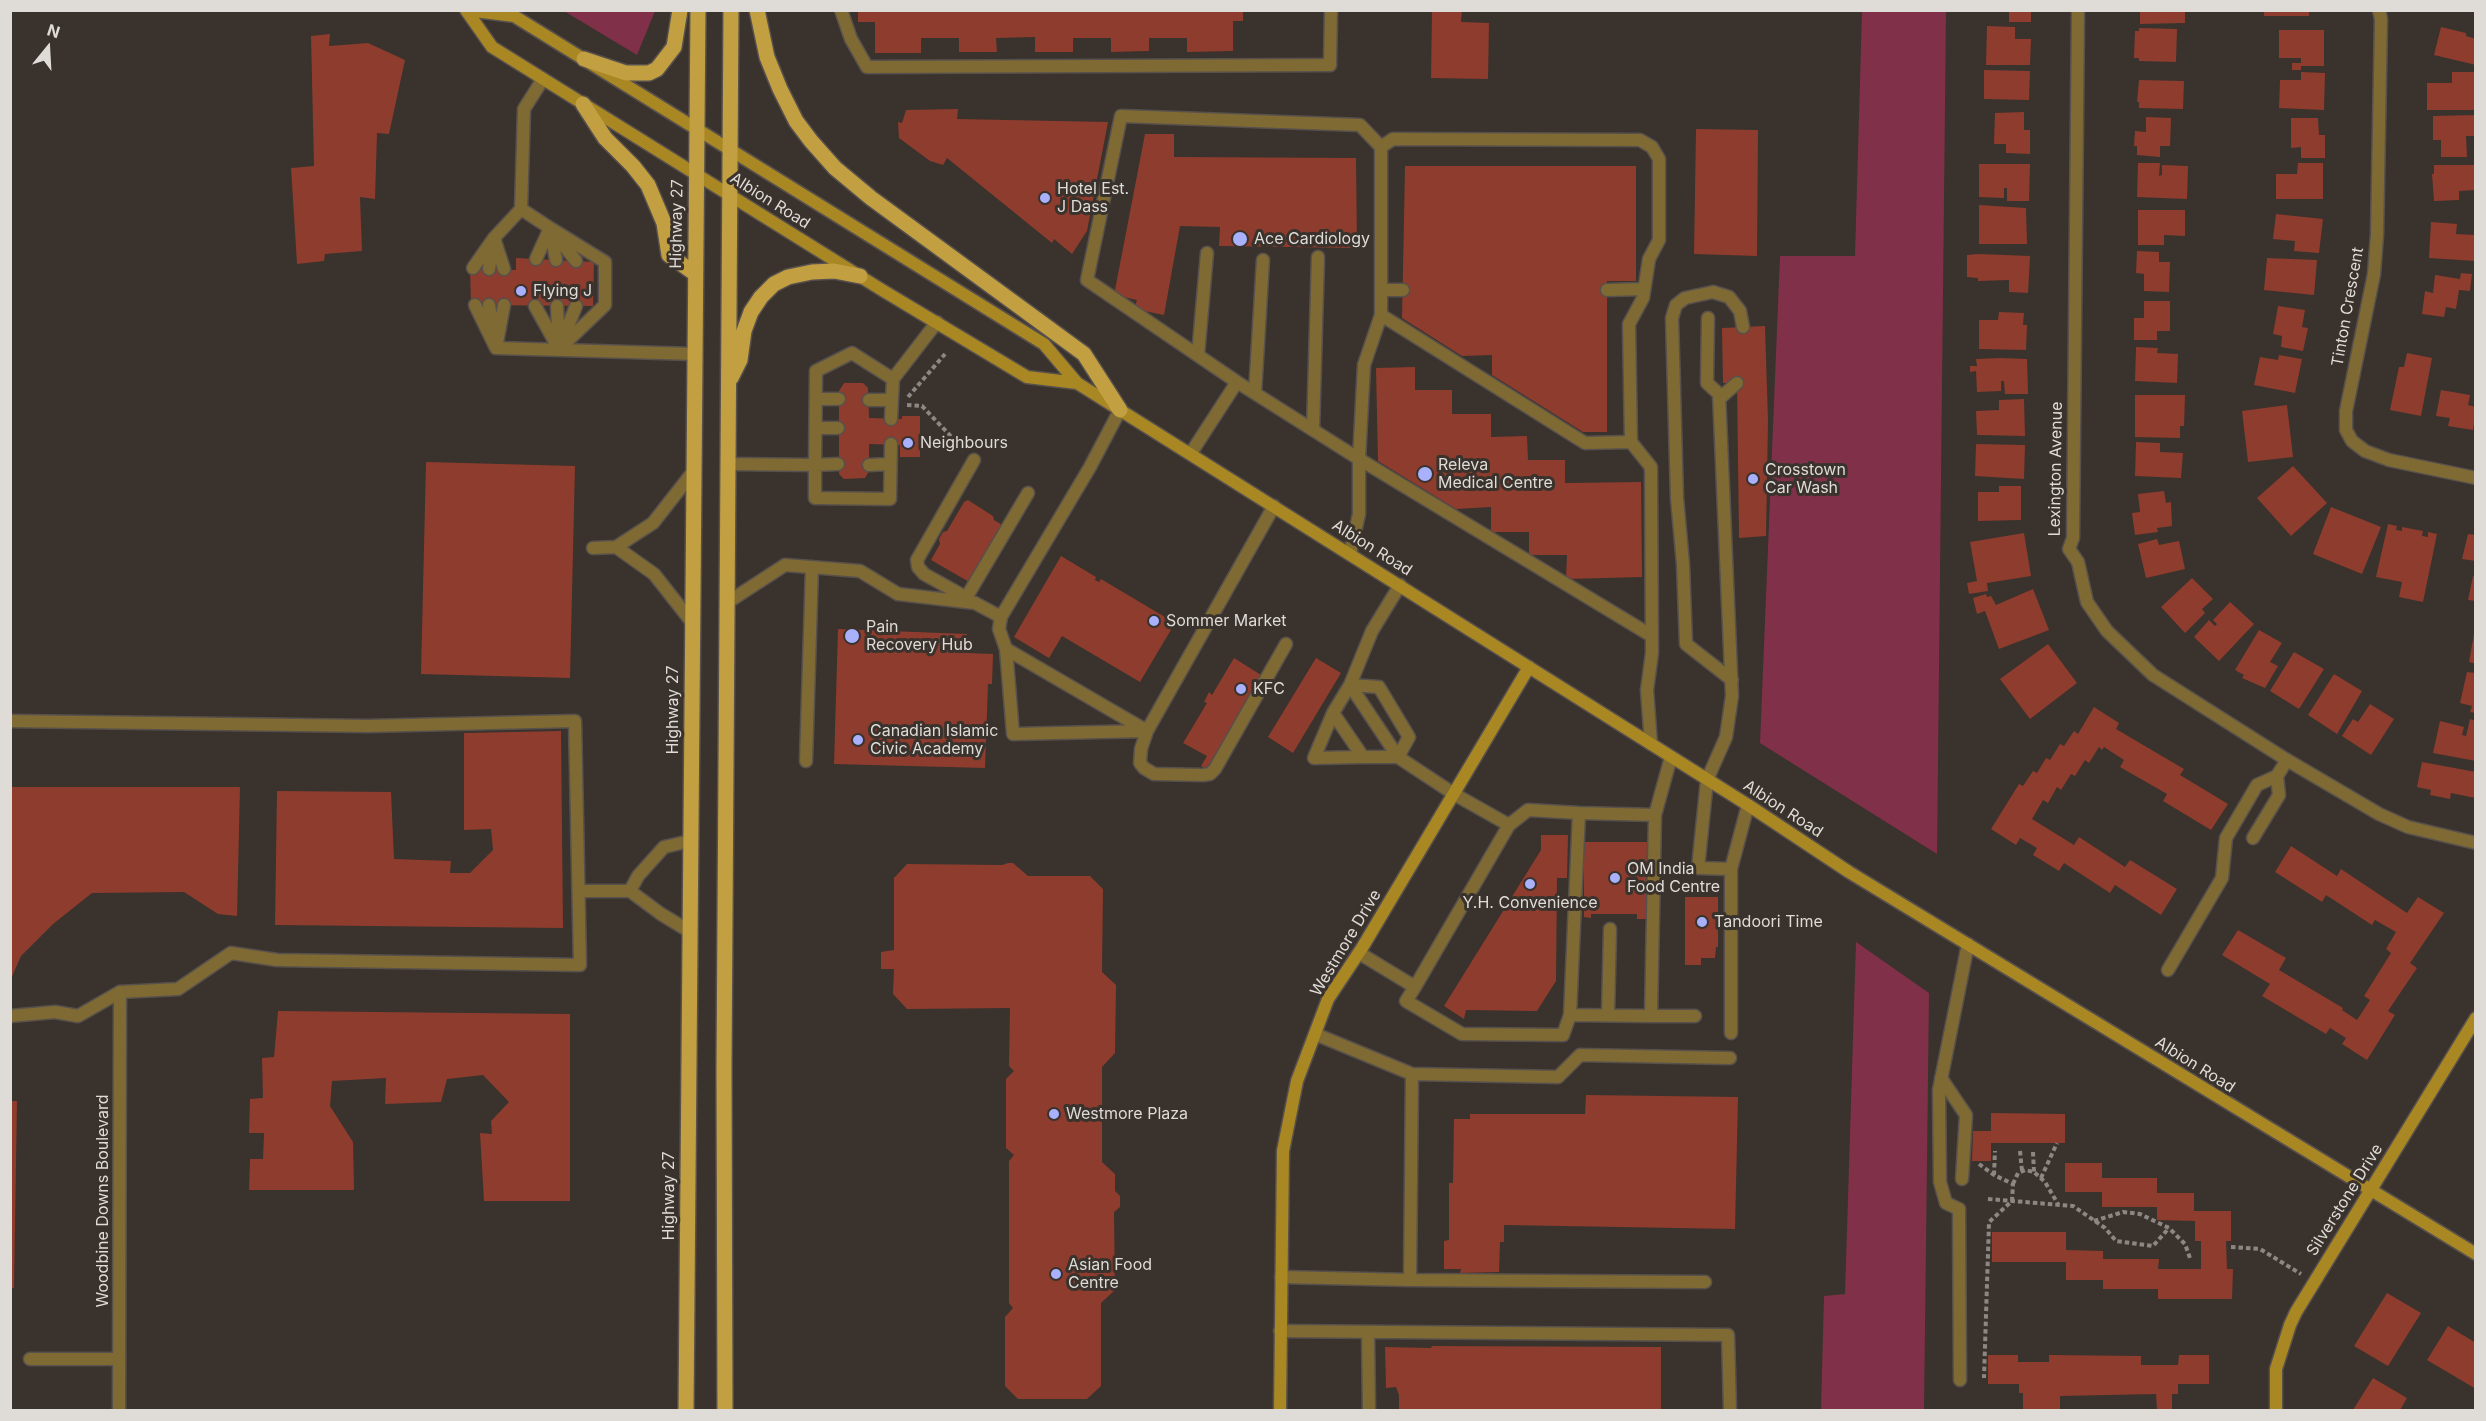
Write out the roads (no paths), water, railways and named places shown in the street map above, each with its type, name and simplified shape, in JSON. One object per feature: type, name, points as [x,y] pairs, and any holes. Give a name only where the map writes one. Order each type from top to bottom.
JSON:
[{"type":"main road","name":"Albion Road","points":[[466,10],[514,16],[731,150],[1044,344],[1077,383],[1529,666],[1850,872],[2475,1254]]},
{"type":"main road","name":"Albion Road","points":[[466,10],[492,47],[860,276],[1027,377],[1077,383]]},
{"type":"main road","points":[[584,59],[626,73],[649,73],[657,69],[674,47],[680,10]]},
{"type":"main road","name":"Highway 27","points":[[686,1410],[698,10]]},
{"type":"main road","points":[[724,1410],[724,1068],[732,10]]},
{"type":"main road","points":[[757,10],[767,57],[780,89],[796,121],[835,168],[871,198],[1084,354],[1120,410]]},
{"type":"main road","points":[[583,104],[604,138],[633,166],[648,185],[664,223],[669,255],[694,273]]},
{"type":"main road","points":[[729,381],[740,360],[744,331],[751,312],[774,284],[788,277],[812,272],[834,271],[860,276]]},
{"type":"main road","name":"Westmore Drive","points":[[1280,1410],[1283,1151],[1297,1081],[1329,999],[1359,953],[1529,666]]},
{"type":"main road","name":"Silverstone Drive","points":[[2276,1410],[2274,1400],[2276,1369],[2293,1319],[2475,1018]]},
{"type":"street","points":[[841,10],[851,39],[867,67],[1330,65],[1331,10]]},
{"type":"street","name":"Lexington Avenue","points":[[2078,10],[2073,538],[2069,549],[2078,562],[2087,602],[2107,632],[2153,675],[2287,760],[2379,814],[2408,827],[2475,843]]},
{"type":"street","name":"Tinton Crescent","points":[[2379,10],[2381,19],[2377,244],[2374,274],[2346,411],[2346,430],[2352,441],[2365,451],[2389,460],[2475,478]]},
{"type":"street","points":[[473,268],[494,238],[521,209],[524,109],[543,79]]},
{"type":"street","points":[[1350,554],[1359,514],[1359,459],[1364,365],[1381,315],[1381,147],[1360,125],[1121,116],[1087,280],[1237,382],[1359,459],[1652,636]]},
{"type":"street","points":[[1381,147],[1393,139],[1640,140],[1652,147],[1659,159],[1659,240],[1649,259],[1643,298],[1629,324],[1631,442],[1651,467],[1652,636],[1647,690],[1651,744]]},
{"type":"street","points":[[521,209],[605,262],[605,305],[559,349]]},
{"type":"street","points":[[536,259],[550,228]]},
{"type":"street","points":[[550,228],[556,260]]},
{"type":"street","points":[[550,228],[576,261]]},
{"type":"street","points":[[489,269],[494,238]]},
{"type":"street","points":[[494,238],[504,269]]},
{"type":"street","points":[[1198,355],[1207,253]]},
{"type":"street","points":[[1313,430],[1318,257]]},
{"type":"street","points":[[1255,393],[1263,260]]},
{"type":"street","points":[[1607,290],[1644,289]]},
{"type":"street","points":[[1381,290],[1403,290]]},
{"type":"street","points":[[1732,680],[1686,644],[1677,498],[1672,318],[1676,305],[1685,298],[1713,292],[1729,297],[1740,311],[1743,327]]},
{"type":"street","points":[[475,305],[496,348]]},
{"type":"street","points":[[489,305],[496,348]]},
{"type":"street","points":[[496,348],[504,305]]},
{"type":"street","points":[[535,306],[559,349]]},
{"type":"street","points":[[557,306],[559,349]]},
{"type":"street","points":[[559,349],[576,306]]},
{"type":"street","points":[[1381,315],[1586,443],[1631,442]]},
{"type":"street","points":[[1708,318],[1707,383],[1719,394],[1732,696],[1726,736],[1707,780],[1698,868],[1731,869]]},
{"type":"street","points":[[891,419],[893,379],[937,322]]},
{"type":"street","points":[[496,348],[694,354]]},
{"type":"street","points":[[891,444],[890,499],[815,498],[816,371],[852,353],[893,379]]},
{"type":"street","points":[[1191,453],[1237,382]]},
{"type":"street","points":[[1719,399],[1737,383]]},
{"type":"street","points":[[816,399],[839,399]]},
{"type":"street","points":[[869,400],[892,400]]},
{"type":"street","points":[[1120,410],[1090,467],[1001,617],[999,629],[1006,649],[1013,734],[1147,731]]},
{"type":"street","points":[[816,428],[838,428]]},
{"type":"street","points":[[974,460],[918,560],[918,567],[924,574],[1001,617]]},
{"type":"street","points":[[729,464],[838,464]]},
{"type":"street","points":[[869,465],[890,464]]},
{"type":"street","points":[[593,548],[616,547],[653,523],[693,472]]},
{"type":"street","points":[[970,600],[1028,493]]},
{"type":"street","points":[[1274,506],[1147,731],[1141,750],[1140,764],[1154,774],[1210,774],[1286,644]]},
{"type":"street","points":[[616,547],[632,556],[654,574],[691,621]]},
{"type":"street","points":[[728,602],[785,565],[860,571],[898,594],[970,600]]},
{"type":"street","points":[[806,761],[812,567]]},
{"type":"street","points":[[1398,757],[1314,758],[1333,713],[1350,685],[1372,631],[1400,585]]},
{"type":"street","points":[[1006,649],[1147,731]]},
{"type":"street","points":[[1350,685],[1398,757],[1454,794],[1509,825]]},
{"type":"street","points":[[1350,685],[1379,687],[1409,737],[1398,757]]},
{"type":"street","points":[[1333,713],[1363,757]]},
{"type":"street","points":[[10,721],[368,726],[575,721],[580,965],[277,960],[231,953],[178,989],[120,992],[78,1016],[55,1012],[10,1016]]},
{"type":"street","points":[[1651,1016],[1655,815],[1671,757]]},
{"type":"street","points":[[2168,970],[2222,878],[2226,838],[2257,785],[2277,776],[2287,760]]},
{"type":"street","points":[[2253,838],[2279,795],[2277,776]]},
{"type":"street","points":[[1731,1033],[1731,869],[1748,805]]},
{"type":"street","points":[[1579,813],[1570,1015],[1563,1035],[1462,1034],[1406,1001],[1509,825],[1528,810],[1655,815]]},
{"type":"street","points":[[630,891],[638,876],[664,847],[690,841]]},
{"type":"street","points":[[579,891],[630,891],[689,931]]},
{"type":"street","points":[[1608,1015],[1610,929]]},
{"type":"street","points":[[1960,1380],[1959,1209],[1946,1203],[1940,1182],[1939,1090],[1968,944]]},
{"type":"street","points":[[1359,953],[1415,987]]},
{"type":"street","name":"Woodbine Downs Boulevard","points":[[119,1410],[120,992]]},
{"type":"street","points":[[1570,1015],[1695,1016]]},
{"type":"street","points":[[1315,1034],[1412,1074],[1558,1077],[1580,1055],[1730,1058]]},
{"type":"street","points":[[1410,1280],[1412,1074]]},
{"type":"street","points":[[1941,1078],[1966,1115],[1962,1179]]},
{"type":"street","points":[[1281,1277],[1706,1282]]},
{"type":"street","points":[[1280,1331],[1728,1335],[1730,1410]]},
{"type":"street","points":[[1368,1332],[1369,1410]]},
{"type":"street","points":[[30,1359],[119,1359]]},
{"type":"place","name":"Hotel Est. J Dass","points":[[1045,198]]},
{"type":"place","name":"Ace Cardiology","points":[[1240,239]]},
{"type":"place","name":"Flying J","points":[[521,291]]},
{"type":"place","name":"Neighbours","points":[[908,443]]},
{"type":"place","name":"Releva Medical Centre","points":[[1425,474]]},
{"type":"place","name":"Crosstown Car Wash","points":[[1753,479]]},
{"type":"place","name":"Sommer Market","points":[[1154,621]]},
{"type":"place","name":"Pain Recovery Hub","points":[[852,636]]},
{"type":"place","name":"KFC","points":[[1241,689]]},
{"type":"place","name":"Canadian Islamic Civic Academy","points":[[858,740]]},
{"type":"place","name":"OM India Food Centre","points":[[1615,878]]},
{"type":"place","name":"Y.H. Convenience","points":[[1530,884]]},
{"type":"place","name":"Tandoori Time","points":[[1702,922]]},
{"type":"place","name":"Westmore Plaza","points":[[1054,1114]]},
{"type":"place","name":"Asian Food Centre","points":[[1056,1274]]}]
